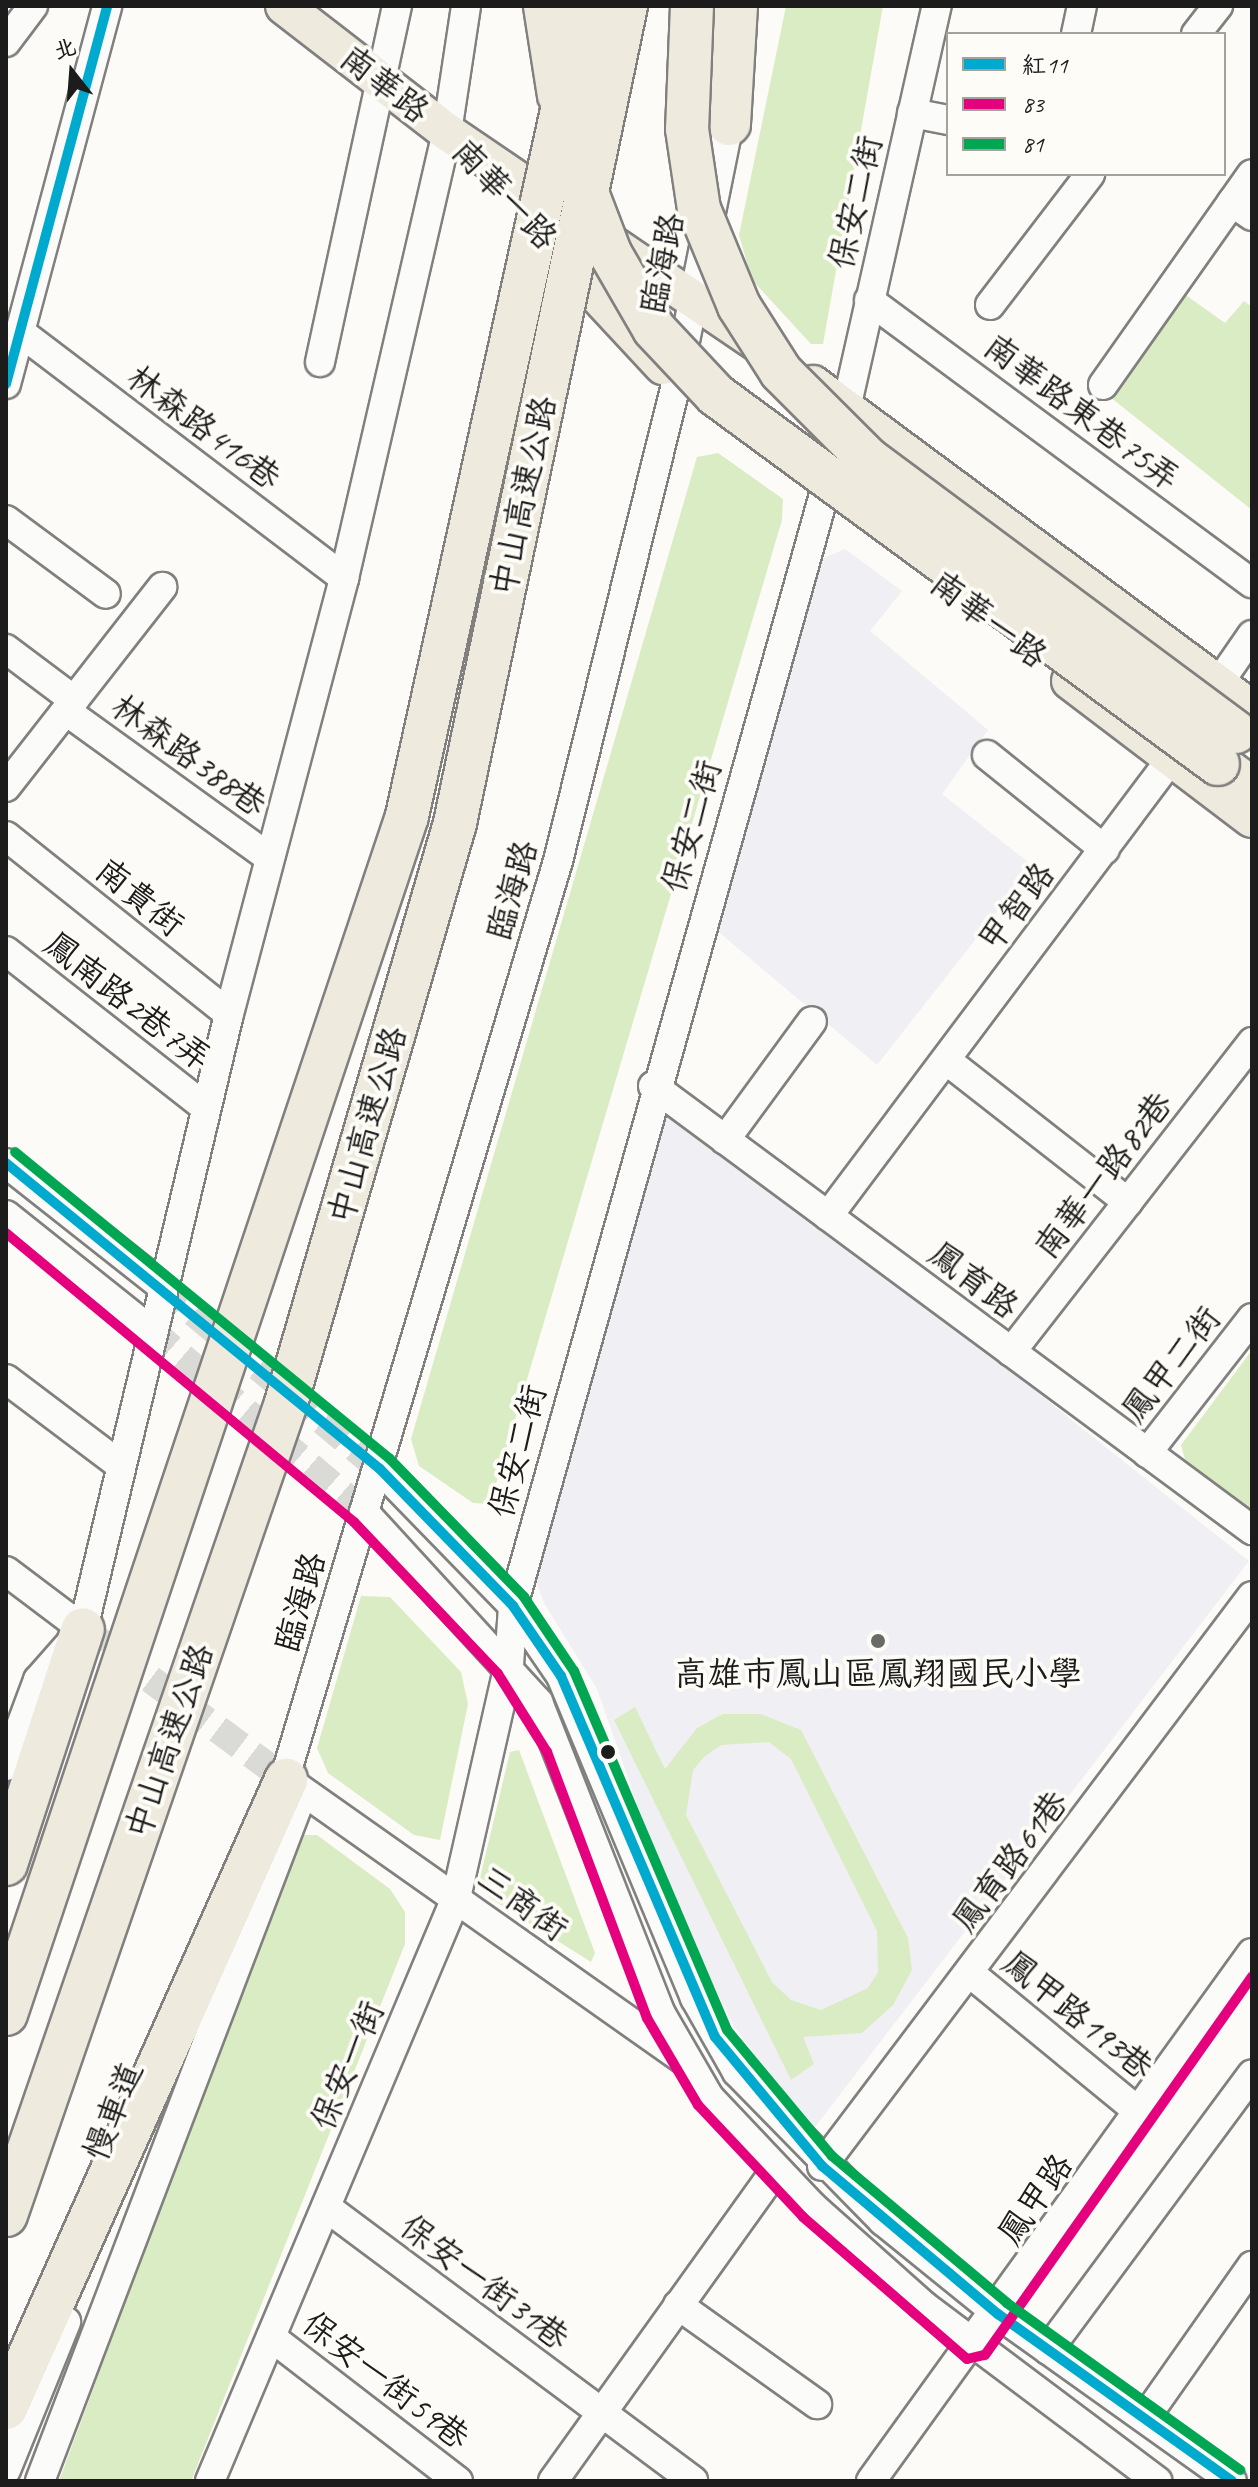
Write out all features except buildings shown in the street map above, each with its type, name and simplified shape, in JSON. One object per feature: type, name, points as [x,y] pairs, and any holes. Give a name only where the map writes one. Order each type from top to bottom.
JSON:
[{"type":"highway","points":[[545,6],[568,136],[593,209],[654,329],[716,395],[803,463],[1240,737]]},
{"type":"highway","name":"中山高速公路","points":[[6,2014],[407,816],[585,6]]},
{"type":"highway","name":"中山高速公路","points":[[6,2215],[286,1403],[455,823],[626,6]]},
{"type":"highway","points":[[692,6],[687,129],[699,209],[739,306],[781,372],[868,459],[1240,737],[1252,789]]},
{"type":"highway","points":[[729,124],[736,6]]},
{"type":"highway","points":[[6,1864],[83,1629]]},
{"type":"highway","points":[[6,2408],[294,1786]]},
{"type":"main road","name":"南華路","points":[[284,6],[447,132]]},
{"type":"main road","name":"南華一路","points":[[447,132],[691,293],[1218,682],[1240,737]]},
{"type":"main road","name":"南華一路","points":[[447,132],[677,381],[1252,819]]},
{"type":"street","points":[[6,42],[33,6]]},
{"type":"street","points":[[6,384],[107,6]]},
{"type":"street","points":[[320,362],[397,6]]},
{"type":"street","points":[[6,1766],[38,1680],[83,1629],[150,1330],[229,1014],[344,578],[447,132],[466,6]]},
{"type":"street","name":"臨海路","points":[[294,1786],[364,1512],[380,1469],[558,861],[677,381],[691,293],[755,6]]},
{"type":"street","name":"保安二街","points":[[509,1665],[513,1606],[653,1086],[826,494],[912,113],[939,36],[937,6]]},
{"type":"street","points":[[1076,32],[1082,6]]},
{"type":"street","points":[[1198,32],[1218,6]]},
{"type":"street","points":[[912,113],[946,120]]},
{"type":"street","points":[[1103,385],[1242,209],[1252,174]]},
{"type":"street","points":[[990,305],[1088,176]]},
{"type":"street","name":"南華路東巷75弄","points":[[869,300],[1252,583]]},
{"type":"street","name":"林森路416巷","points":[[20,332],[344,578]]},
{"type":"street","points":[[6,520],[106,594]]},
{"type":"street","points":[[6,787],[162,587]]},
{"type":"street","name":"甲智路","points":[[828,1216],[1173,759],[1218,682],[1252,635]]},
{"type":"street","name":"林森路388巷","points":[[6,649],[70,705],[270,858]]},
{"type":"street","points":[[987,755],[1105,850]]},
{"type":"street","name":"南貴街","points":[[6,836],[229,1014]]},
{"type":"street","name":"鳳南路2巷7弄","points":[[6,951],[206,1108]]},
{"type":"street","points":[[725,1140],[812,1021]]},
{"type":"street","name":"南華一路82巷","points":[[1011,1352],[1252,1042]]},
{"type":"street","points":[[946,1060],[1128,1202]]},
{"type":"street","name":"鳳育路","points":[[653,1086],[1252,1530]]},
{"type":"street","points":[[6,1163],[162,1286]]},
{"type":"street","points":[[6,1215],[150,1330]]},
{"type":"street","name":"鳳甲二街","points":[[1147,1453],[1252,1318]]},
{"type":"street","points":[[6,1379],[120,1465]]},
{"type":"street","points":[[380,1469],[513,1606],[561,1676],[715,2037],[822,2166],[998,2314],[1232,2481]]},
{"type":"street","points":[[364,1512],[509,1665],[560,1746],[660,2012],[687,2062],[776,2170],[974,2347],[1157,2481]]},
{"type":"street","points":[[6,1573],[83,1629]]},
{"type":"street","name":"鳳育路61巷","points":[[822,2166],[971,1974],[1252,1596]]},
{"type":"street","name":"保安一街","points":[[219,2477],[271,2337],[456,1898],[509,1665]]},
{"type":"street","points":[[40,2481],[154,2199],[294,1786]]},
{"type":"street","name":"三商街","points":[[294,1786],[687,2062]]},
{"type":"street","name":"慢車道","points":[[6,2470],[294,1786]]},
{"type":"street","name":"鳳甲路","points":[[871,2481],[998,2314],[1252,1953]]},
{"type":"street","name":"鳳甲路193巷","points":[[971,1974],[1139,2112]]},
{"type":"street","points":[[687,2062],[715,2037]]},
{"type":"street","points":[[1048,2350],[1252,2074]]},
{"type":"street","points":[[553,2481],[776,2170]]},
{"type":"street","name":"保安一街31巷","points":[[326,2207],[693,2481]]},
{"type":"street","points":[[1145,2418],[1252,2266]]},
{"type":"street","points":[[678,2305],[817,2404]]},
{"type":"street","name":"保安一街59巷","points":[[271,2337],[458,2481]]},
{"type":"street","points":[[1241,2481],[1252,2467]]},
{"type":"shaded area","points":[[845,549],[902,591],[870,631],[988,730],[942,794],[1033,866],[877,1065],[715,929],[822,559]]},
{"type":"shaded area","name":"高雄市鳳山區鳳翔國民小學","points":[[659,1092],[1249,1561],[812,2131],[735,2028],[671,1901],[597,1689],[544,1603],[527,1557]]},
{"type":"green space","points":[[786,6],[883,6],[823,344],[811,344],[752,280],[739,235]]},
{"type":"green space","points":[[1166,281],[1225,323],[1244,301],[1252,307],[1252,510],[1095,385]]},
{"type":"green space","points":[[718,453],[783,499],[782,520],[490,1504],[473,1503],[419,1466],[411,1439],[697,457]]},
{"type":"green space","points":[[1252,1350],[1252,1511],[1186,1463],[1181,1445]]},
{"type":"green space","points":[[361,1596],[390,1597],[461,1672],[468,1704],[440,1840],[414,1835],[328,1773],[317,1748]]},
{"type":"green space","points":[[635,1707],[665,1769],[697,1728],[723,1714],[761,1714],[801,1730],[908,1938],[912,1970],[893,2005],[862,2033],[803,2037],[814,2064],[791,2080],[614,1720]],"holes":[[[769,1742],[791,1759],[877,1931],[878,1972],[868,1988],[821,2010],[791,2000],[772,1982],[686,1815],[693,1770],[721,1745]]]},
{"type":"green space","points":[[519,1750],[595,1953],[591,1962],[490,1898],[479,1882],[510,1752]]},
{"type":"green space","points":[[298,1835],[317,1835],[390,1889],[405,1912],[405,1944],[191,2481],[59,2481]]},
{"type":"tunnel","points":[[162,1286],[380,1469]]},
{"type":"tunnel","points":[[150,1330],[364,1512]]},
{"type":"tunnel","points":[[83,1629],[286,1780]]},
{"type":"transit line","name":"紅11","points":[[6,384],[107,6]]},
{"type":"transit line","name":"81","points":[[15,1152],[389,1458],[524,1597],[574,1671],[727,2030],[832,2156],[1007,2303],[1240,2470]]},
{"type":"transit line","name":"紅11","points":[[6,1163],[380,1469],[513,1606],[561,1676],[715,2037],[822,2166],[998,2314],[1232,2481]]},
{"type":"transit line","name":"83","points":[[6,1233],[354,1522],[498,1674],[547,1752],[647,2018],[698,2105],[803,2217],[967,2359],[985,2355],[1252,1977]]},
{"type":"place","name":"高雄市鳳山區鳳翔國民小學","points":[[878,1641]]}]
